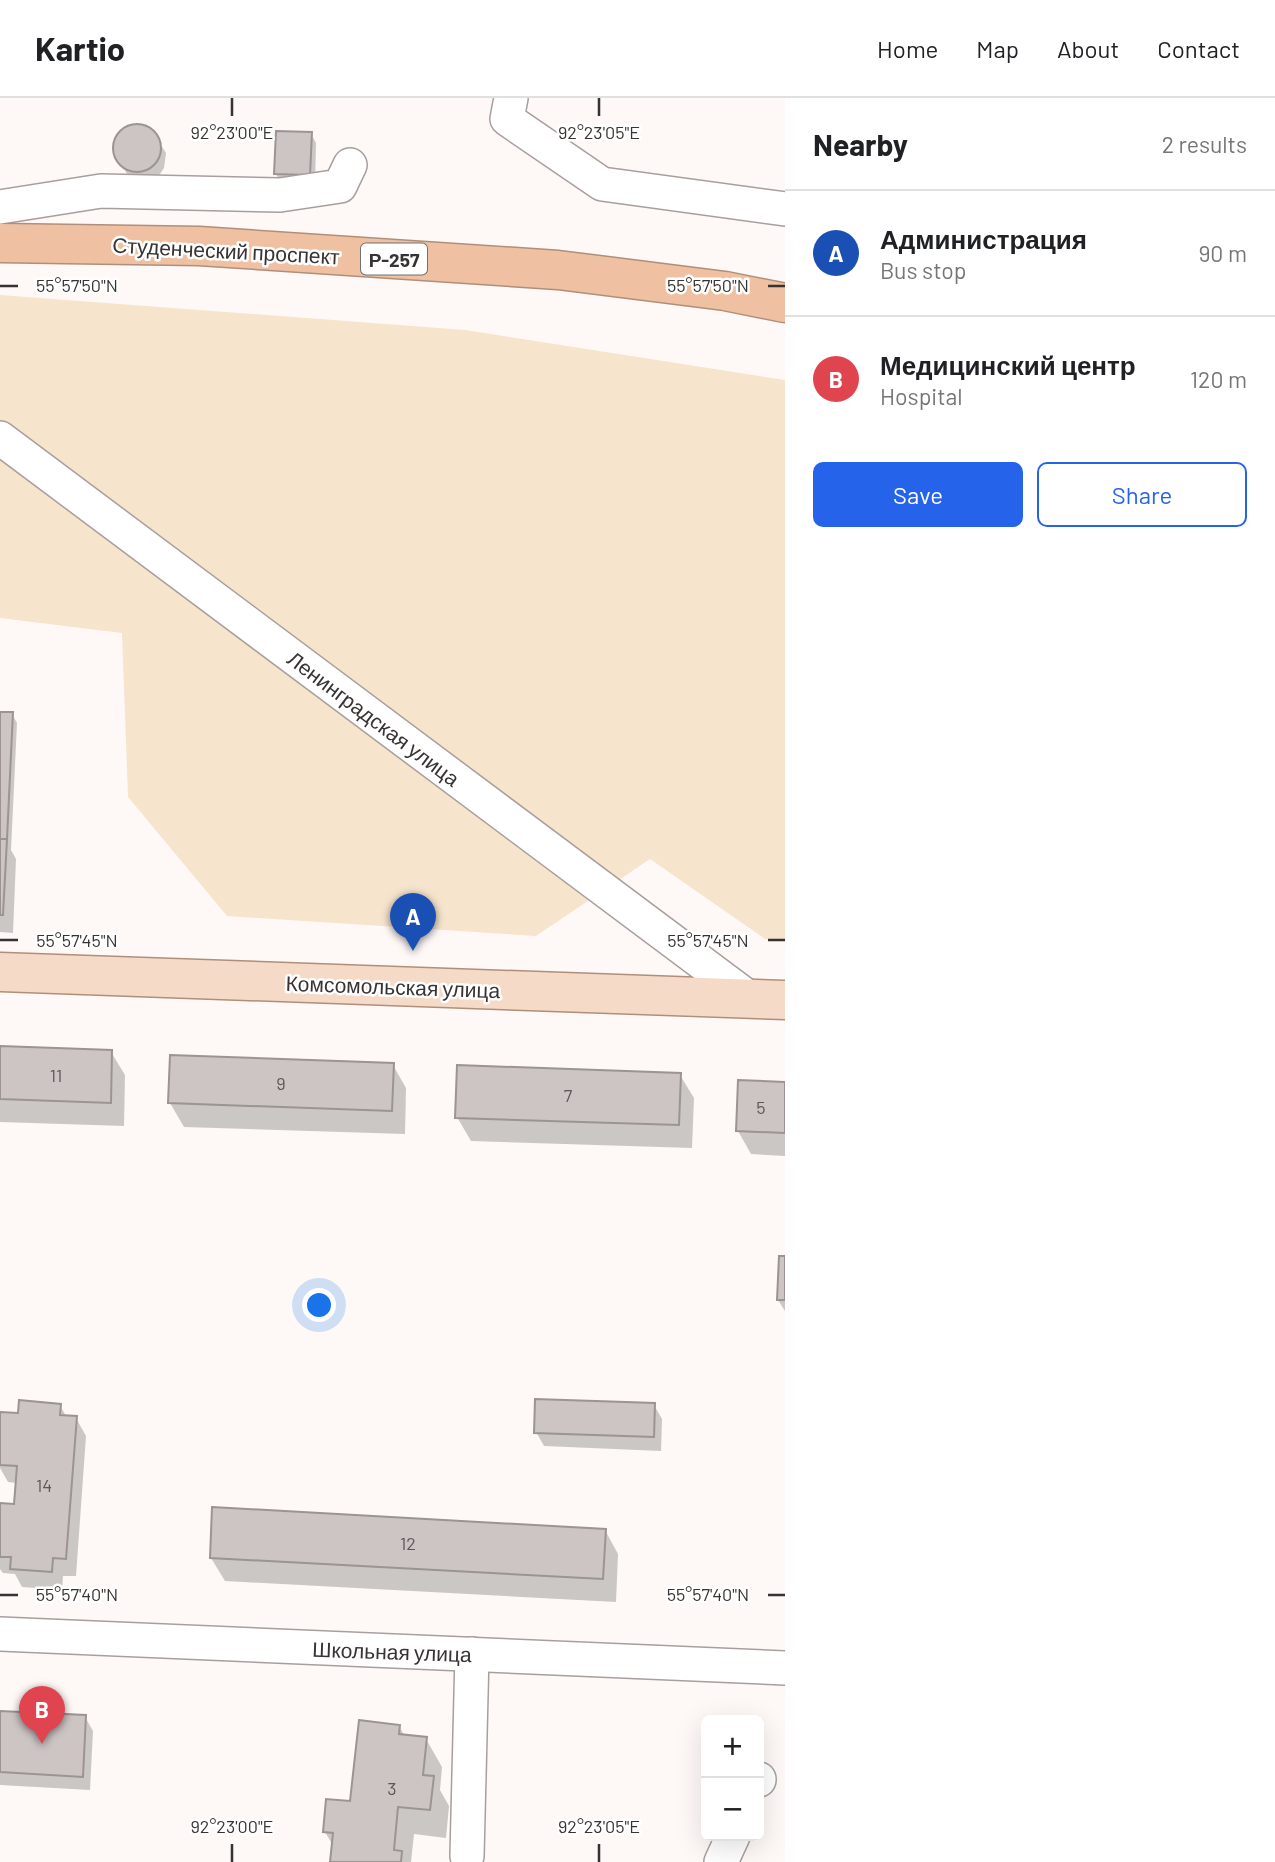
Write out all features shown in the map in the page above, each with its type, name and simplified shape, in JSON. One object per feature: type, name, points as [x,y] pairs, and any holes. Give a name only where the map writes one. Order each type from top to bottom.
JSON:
[{"type":"highway","name":"Студенческий проспект","points":[[0,243],[199,246],[558,270],[725,291],[785,303]]},
{"type":"main road","name":"Комсомольская улица","points":[[0,972],[767,999]]},
{"type":"street","points":[[511,98],[507,119],[602,184],[785,209]]},
{"type":"street","points":[[0,207],[101,191],[280,195],[340,186],[349,165]]},
{"type":"street","name":"Ленинградская улица","points":[[0,438],[767,999]]},
{"type":"street","name":"Школьная улица","points":[[0,1634],[785,1668]]},
{"type":"street","points":[[467,1856],[472,1654]]},
{"type":"street","points":[[721,1862],[731,1841]]},
{"type":"shaded area","points":[[0,295],[465,330],[785,380],[785,940],[765,939],[650,859],[536,936],[227,916],[128,797],[122,633],[0,618]]},
{"type":"building","points":[[137,124],[146,125],[154,131],[160,139],[160,157],[154,165],[146,171],[137,172],[128,171],[120,165],[114,157],[113,148],[114,139],[120,131],[128,125]]},
{"type":"building","points":[[276,131],[312,132],[310,175],[274,174]]},
{"type":"building","points":[[0,712],[13,712],[7,839],[0,839]]},
{"type":"building","points":[[0,839],[7,839],[3,915],[0,915]]},
{"type":"building","points":[[0,1046],[112,1050],[111,1103],[0,1099]]},
{"type":"building","points":[[170,1055],[394,1063],[392,1111],[168,1103]]},
{"type":"building","points":[[457,1065],[681,1073],[679,1125],[455,1118]]},
{"type":"building","points":[[738,1080],[785,1082],[785,1133],[736,1131]]},
{"type":"building","points":[[779,1256],[785,1256],[785,1300],[777,1300]]},
{"type":"building","points":[[535,1399],[655,1403],[654,1437],[534,1433]]},
{"type":"building","points":[[19,1400],[61,1404],[60,1415],[77,1416],[66,1559],[53,1558],[52,1572],[10,1569],[11,1557],[0,1557],[0,1503],[14,1504],[17,1466],[0,1465],[0,1412],[18,1413]]},
{"type":"building","points":[[212,1507],[606,1529],[603,1579],[210,1558]]},
{"type":"building","points":[[0,1711],[86,1715],[83,1777],[0,1772]]},
{"type":"building","points":[[359,1720],[400,1725],[399,1734],[427,1737],[423,1775],[434,1776],[430,1810],[398,1807],[394,1850],[402,1851],[401,1862],[330,1862],[333,1833],[323,1832],[326,1799],[350,1801]]},
{"type":"place","name":"Администрация","points":[[413,951]]},
{"type":"place","name":"Медицинский центр","points":[[42,1744]]}]
